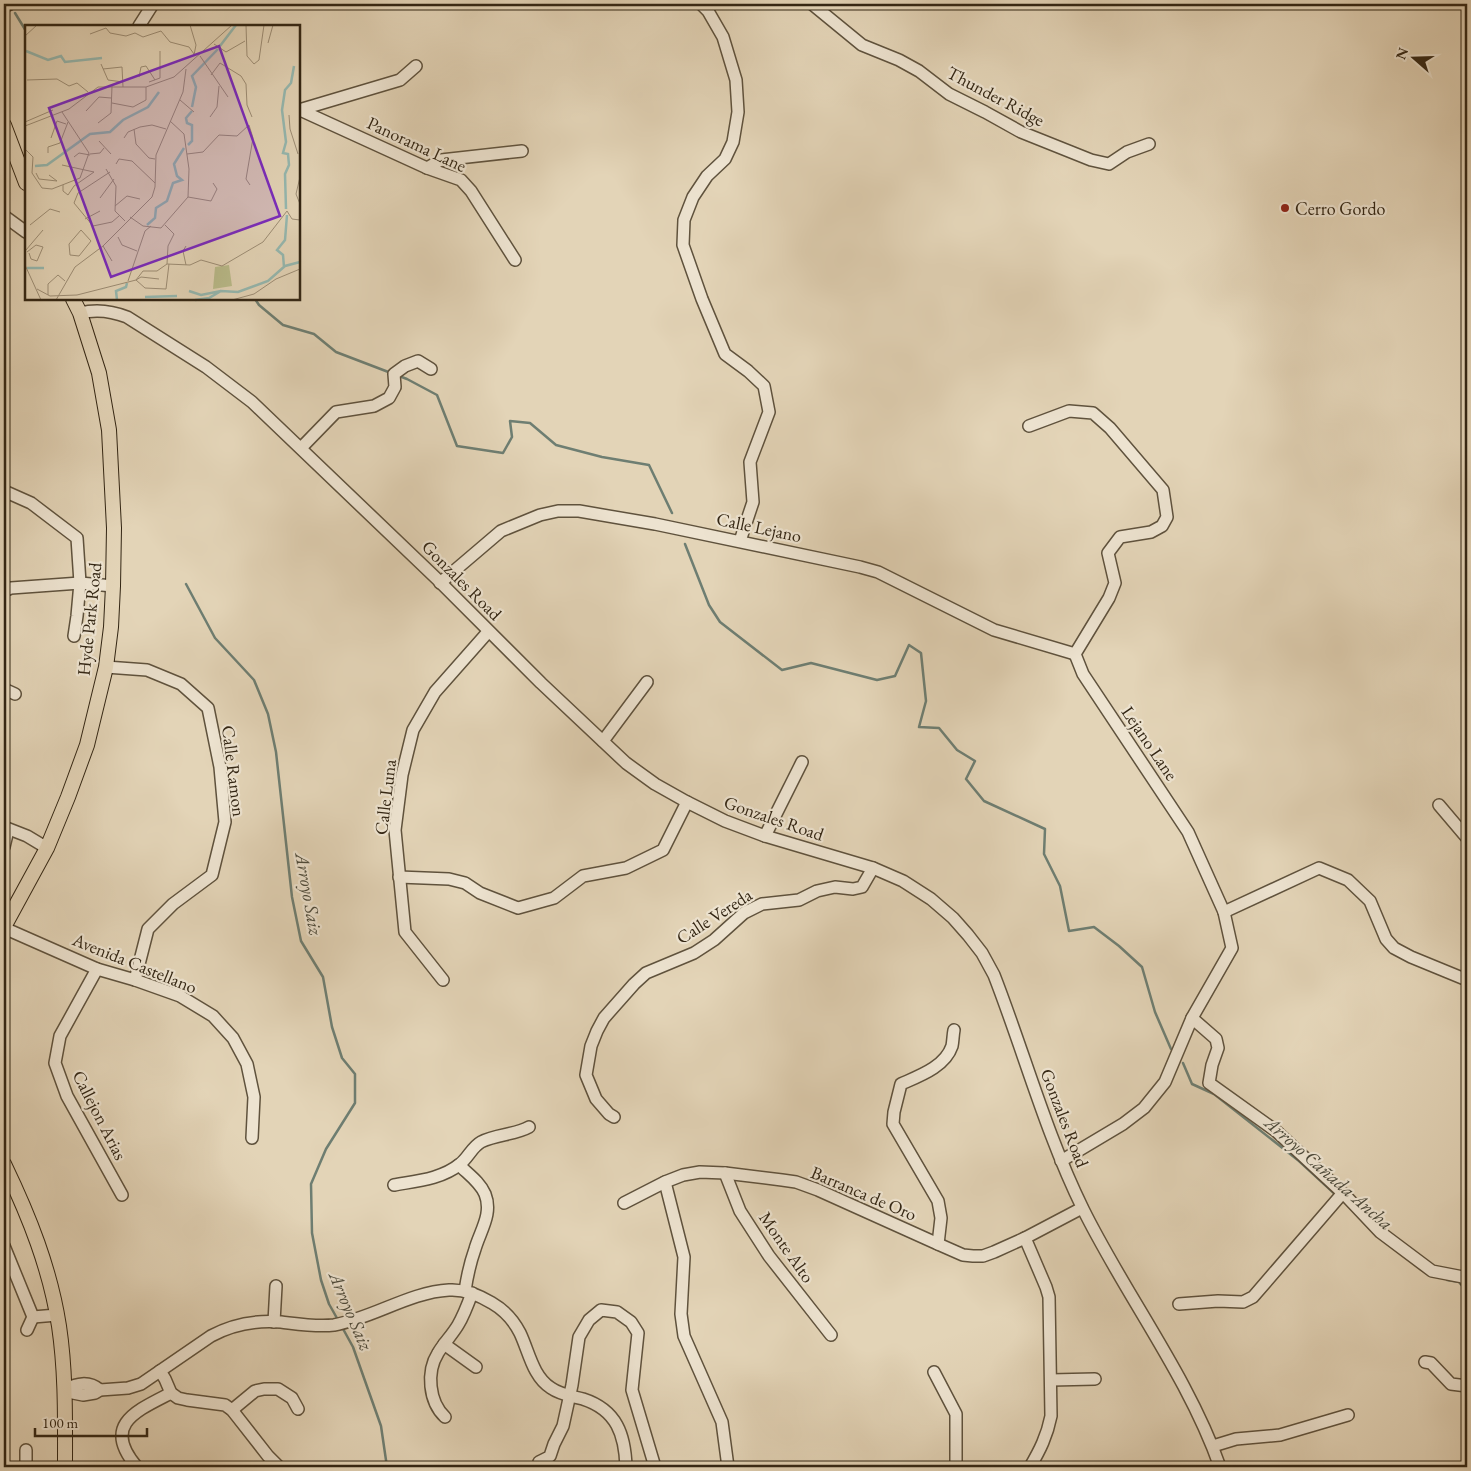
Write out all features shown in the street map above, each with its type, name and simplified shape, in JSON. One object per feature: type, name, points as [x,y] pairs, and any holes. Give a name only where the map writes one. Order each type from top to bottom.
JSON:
[{"type":"main road","points":[[4,125],[25,175]]},
{"type":"main road","name":"Hyde Park Road","points":[[4,928],[47,848],[87,745],[106,667],[111,627],[114,586],[114,528],[108,430],[99,373],[80,313],[74,300]]},
{"type":"main road","points":[[4,1164],[37,1241],[48,1274],[57,1315],[64,1389],[65,1467]]},
{"type":"street","points":[[4,7],[10,4]]},
{"type":"street","points":[[140,25],[154,4]]},
{"type":"street","points":[[700,4],[708,12],[723,37],[736,80],[738,112],[734,142],[726,160],[707,176],[693,196],[684,220],[683,244],[724,354],[748,371],[764,386],[769,412],[750,462],[753,502],[740,541]]},
{"type":"street","name":"Thunder Ridge","points":[[812,4],[862,45],[919,70],[949,94],[1021,132],[1091,160],[1109,164],[1127,152],[1150,144]]},
{"type":"street","points":[[300,110],[400,80],[416,66]]},
{"type":"street","name":"Panorama Lane","points":[[300,110],[427,168],[461,180],[471,191],[515,260]]},
{"type":"street","points":[[427,168],[442,160],[522,151]]},
{"type":"street","points":[[4,216],[25,231]]},
{"type":"street","name":"Gonzales Road","points":[[80,313],[90,311],[115,312],[127,317],[230,384],[252,402],[603,742],[655,784],[725,821],[765,836],[873,868],[903,881],[931,899],[953,918],[982,954],[994,975],[1061,1161],[1082,1208],[1194,1405],[1220,1467]]},
{"type":"street","points":[[301,448],[336,412],[374,406],[389,398],[395,387],[394,374],[405,366],[418,361],[431,369]]},
{"type":"street","points":[[1029,426],[1070,411],[1093,413],[1110,428],[1163,490],[1167,517],[1162,526],[1151,532],[1120,537],[1108,553],[1115,583],[1110,598],[1075,654]]},
{"type":"street","points":[[4,491],[31,503],[77,538],[80,583],[78,616],[74,636]]},
{"type":"street","name":"Calle Lejano","points":[[440,583],[501,531],[540,515],[558,511],[589,512],[740,541],[878,572],[994,630],[1075,654]]},
{"type":"street","points":[[4,591],[11,588],[80,583],[114,586]]},
{"type":"street","name":"Calle Luna","points":[[443,980],[405,932],[395,830],[402,775],[413,730],[435,692],[488,632]]},
{"type":"street","name":"Lejano Lane","points":[[1061,1161],[1117,1128],[1144,1108],[1165,1082],[1192,1018],[1232,948],[1224,912],[1188,832],[1083,674],[1075,654]]},
{"type":"street","name":"Calle Ramon","points":[[106,667],[147,670],[181,684],[208,708],[220,768],[223,795],[225,822],[212,875],[174,904],[148,929],[135,980]]},
{"type":"street","points":[[603,742],[647,682]]},
{"type":"street","points":[[4,689],[15,694]]},
{"type":"street","points":[[765,836],[802,762]]},
{"type":"street","points":[[399,877],[449,879],[465,883],[480,893],[518,908],[554,898],[582,876],[626,868],[663,850],[687,802]]},
{"type":"street","points":[[1439,805],[1467,838]]},
{"type":"street","points":[[4,847],[6,829],[27,836],[47,848]]},
{"type":"street","name":"Calle Vereda","points":[[614,1117],[596,1099],[586,1075],[591,1046],[597,1031],[604,1018],[634,984],[646,973],[694,953],[714,940],[744,914],[762,904],[799,900],[817,891],[835,887],[853,889],[862,887],[873,868]]},
{"type":"street","points":[[1224,912],[1319,868],[1348,880],[1370,901],[1386,939],[1394,948],[1467,980]]},
{"type":"street","name":"Avenida Castellano","points":[[4,928],[97,969],[180,996],[213,1016],[233,1038],[247,1064],[254,1097],[252,1138]]},
{"type":"street","name":"Callejon Arias","points":[[97,969],[60,1036],[55,1063],[67,1096],[122,1195]]},
{"type":"street","points":[[1192,1018],[1216,1039],[1218,1048],[1212,1065],[1209,1083],[1276,1131],[1345,1195],[1380,1232],[1432,1270],[1463,1277],[1467,1282]]},
{"type":"street","points":[[938,1244],[942,1218],[938,1202],[893,1124],[901,1084],[943,1061],[952,1046],[954,1030]]},
{"type":"street","points":[[394,1185],[452,1170],[482,1142],[519,1131],[529,1126]]},
{"type":"street","points":[[445,1417],[434,1402],[431,1382],[433,1364],[438,1352],[460,1323],[468,1292],[474,1252],[486,1220],[488,1209],[485,1194],[479,1184],[459,1165]]},
{"type":"street","name":"Barranca de Oro","points":[[624,1203],[683,1175],[700,1172],[782,1180],[807,1185],[963,1255],[983,1256],[1025,1238],[1082,1208]]},
{"type":"street","name":"Monte Alto","points":[[725,1173],[740,1211],[759,1241],[831,1336]]},
{"type":"street","points":[[666,1182],[684,1257],[681,1314],[684,1336],[722,1422],[728,1467]]},
{"type":"street","points":[[1179,1304],[1244,1302],[1253,1297],[1339,1197]]},
{"type":"street","points":[[1025,1238],[1046,1287],[1048,1297],[1051,1380],[1051,1416],[1048,1433],[1042,1448],[1030,1467]]},
{"type":"street","points":[[4,1246],[33,1317],[27,1330]]},
{"type":"street","points":[[274,1322],[276,1286]]},
{"type":"street","points":[[64,1389],[83,1396],[100,1390],[134,1386],[147,1381],[217,1333],[242,1324],[274,1322],[315,1326],[334,1325],[354,1320],[434,1292],[452,1290],[468,1292],[494,1304],[506,1314],[520,1333],[535,1370],[542,1381],[552,1389],[596,1405],[610,1417],[618,1427],[624,1441],[626,1467]]},
{"type":"street","points":[[536,1464],[544,1449],[554,1444],[563,1426],[570,1396],[579,1337],[589,1320],[601,1310],[617,1312],[631,1322],[638,1333],[632,1390],[655,1467]]},
{"type":"street","points":[[33,1317],[57,1315]]},
{"type":"street","points":[[444,1344],[476,1367]]},
{"type":"street","points":[[1425,1362],[1431,1363],[1451,1384],[1467,1386]]},
{"type":"street","points":[[160,1372],[171,1393],[183,1399],[225,1405],[232,1410],[279,1467]]},
{"type":"street","points":[[934,1372],[956,1414],[956,1467]]},
{"type":"street","points":[[1051,1380],[1094,1379]]},
{"type":"street","points":[[232,1410],[255,1392],[264,1389],[278,1389],[292,1398],[298,1409]]},
{"type":"street","points":[[138,1467],[124,1449],[122,1436],[125,1424],[130,1416],[171,1393]]},
{"type":"street","points":[[1212,1446],[1236,1439],[1280,1435],[1348,1415]]},
{"type":"street","points":[[26,1450],[26,1467]]},
{"type":"waterway","name":"Arroyo Cañada Ancha","points":[[15,13],[25,29]]},
{"type":"waterway","name":"Arroyo Cañada Ancha","points":[[256,300],[283,325],[314,334],[336,352],[391,373]]},
{"type":"waterway","name":"Arroyo Cañada Ancha","points":[[399,376],[437,395],[457,446],[503,453],[512,437],[510,421],[530,423],[556,445],[602,457],[649,465],[672,513]]},
{"type":"waterway","name":"Arroyo Cañada Ancha","points":[[685,544],[709,605],[720,622],[782,670],[811,663],[877,680],[895,676],[909,645],[921,653],[926,701],[919,727],[939,728],[957,750],[975,761],[966,779],[984,801],[1045,829],[1044,854],[1060,886],[1069,931],[1094,927],[1142,967],[1155,1012],[1171,1049]]},
{"type":"waterway","name":"Arroyo Saiz","points":[[186,584],[215,638],[254,680],[268,714],[276,752],[292,897],[301,941],[323,977],[332,1027],[342,1058],[355,1074],[355,1103],[326,1149],[311,1184],[312,1233],[321,1280],[329,1304],[338,1320]]},
{"type":"waterway","name":"Arroyo Cañada Ancha","points":[[1183,1063],[1192,1084],[1214,1094],[1299,1161],[1336,1195]]},
{"type":"waterway","name":"Arroyo Cañada Ancha","points":[[1447,1280],[1459,1282],[1467,1292]]},
{"type":"waterway","name":"Arroyo Saiz","points":[[342,1327],[353,1347],[381,1426],[387,1467]]},
{"type":"place","name":"Cerro Gordo","points":[[1285,208]]}]
